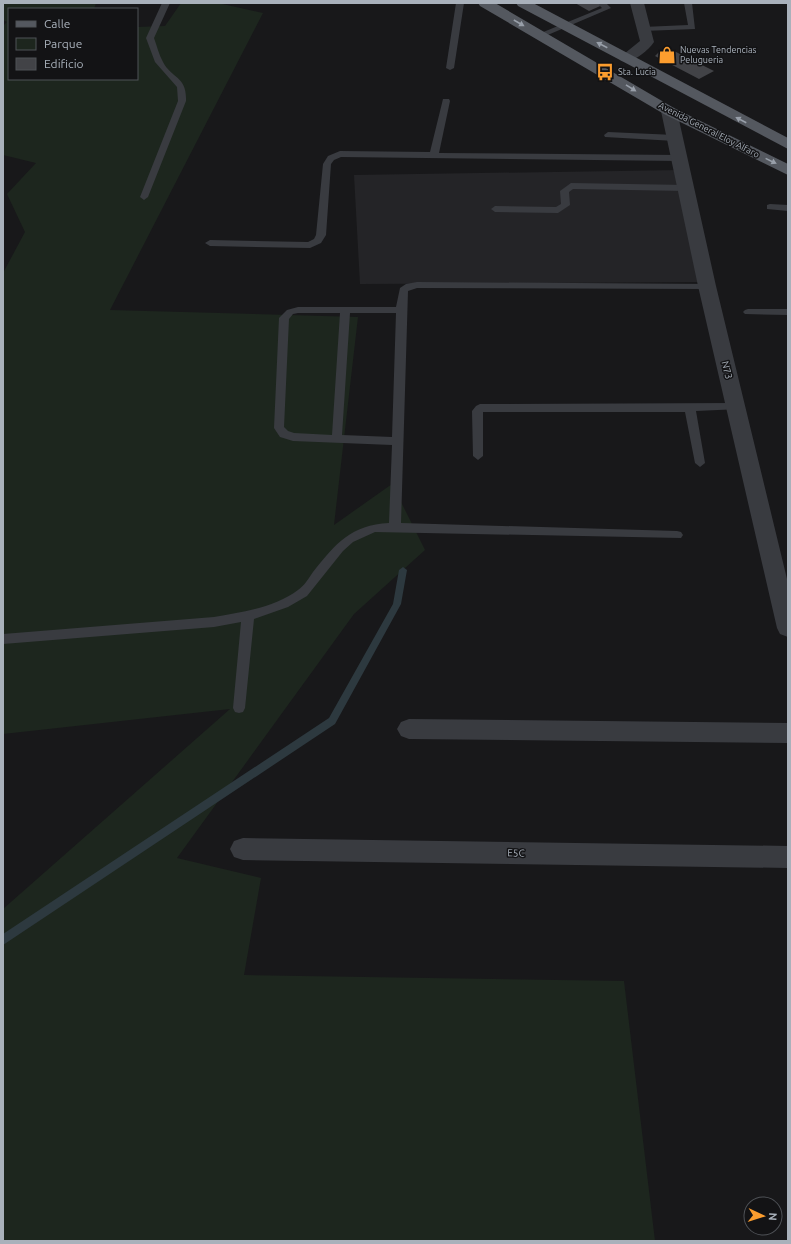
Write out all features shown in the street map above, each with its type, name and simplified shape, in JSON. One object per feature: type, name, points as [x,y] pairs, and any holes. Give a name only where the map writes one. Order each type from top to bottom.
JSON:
[{"type":"main road","name":"Avenida General Eloy Alfaro","points":[[485,3],[605,72],[669,111],[788,170]]},
{"type":"main road","points":[[523,3],[563,26],[788,144]]},
{"type":"street","points":[[626,58],[647,42],[637,3]]},
{"type":"street","name":"N73","points":[[669,111],[707,286],[788,628]]},
{"type":"street","points":[[409,729],[788,733]]},
{"type":"street","name":"E5C","points":[[243,849],[788,857]]},
{"type":"lane","points":[[144,197],[182,101],[183,92],[180,84],[160,63],[150,38],[166,3]]},
{"type":"lane","points":[[450,68],[460,3]]},
{"type":"lane","points":[[643,29],[692,28],[688,3]]},
{"type":"lane","points":[[540,35],[607,5]]},
{"type":"lane","points":[[434,155],[446,101]]},
{"type":"lane","points":[[608,135],[675,138]]},
{"type":"lane","points":[[210,242],[310,244],[318,241],[321,235],[327,164],[331,158],[340,154],[679,158]]},
{"type":"lane","points":[[495,209],[558,210],[566,205],[564,191],[571,186],[686,188]]},
{"type":"lane","points":[[770,207],[788,208]]},
{"type":"lane","points":[[395,526],[401,310],[403,290],[409,286],[417,285],[707,286]]},
{"type":"lane","points":[[397,441],[293,437],[284,434],[279,428],[284,318],[290,312],[298,310],[401,310]]},
{"type":"lane","points":[[337,438],[345,310]]},
{"type":"lane","points":[[748,312],[788,312]]},
{"type":"lane","points":[[478,456],[477,411],[480,408],[736,407]]},
{"type":"lane","points":[[690,408],[700,463]]},
{"type":"lane","points":[[3,639],[214,622],[248,616],[284,604],[303,593],[339,548],[349,539],[373,528],[395,526],[677,535]]},
{"type":"lane","points":[[239,708],[248,616]]},
{"type":"shaded area","points":[[682,170],[706,282],[360,284],[354,175]]},
{"type":"green space","points":[[3,3],[96,3],[94,8],[8,8],[8,80],[138,80],[138,27],[165,26],[181,3],[218,3],[263,13],[110,310],[358,317],[334,525],[392,484],[425,550],[354,614],[177,858],[261,878],[244,975],[624,981],[655,1241],[3,1241],[3,909],[230,709],[3,734],[3,273],[25,232],[7,194],[36,163],[3,155],[3,26],[7,22],[3,20]]},
{"type":"building","points":[[575,3],[607,3],[589,11]]},
{"type":"building","points":[[661,50],[674,51],[714,71],[699,79],[655,56]]},
{"type":"waterway","points":[[3,940],[332,721],[397,604],[403,570]]},
{"type":"place","name":"Nuevas Tendencias Pelugueria","points":[[667,55]]},
{"type":"place","name":"Sta. Lucia","points":[[605,72]]}]
